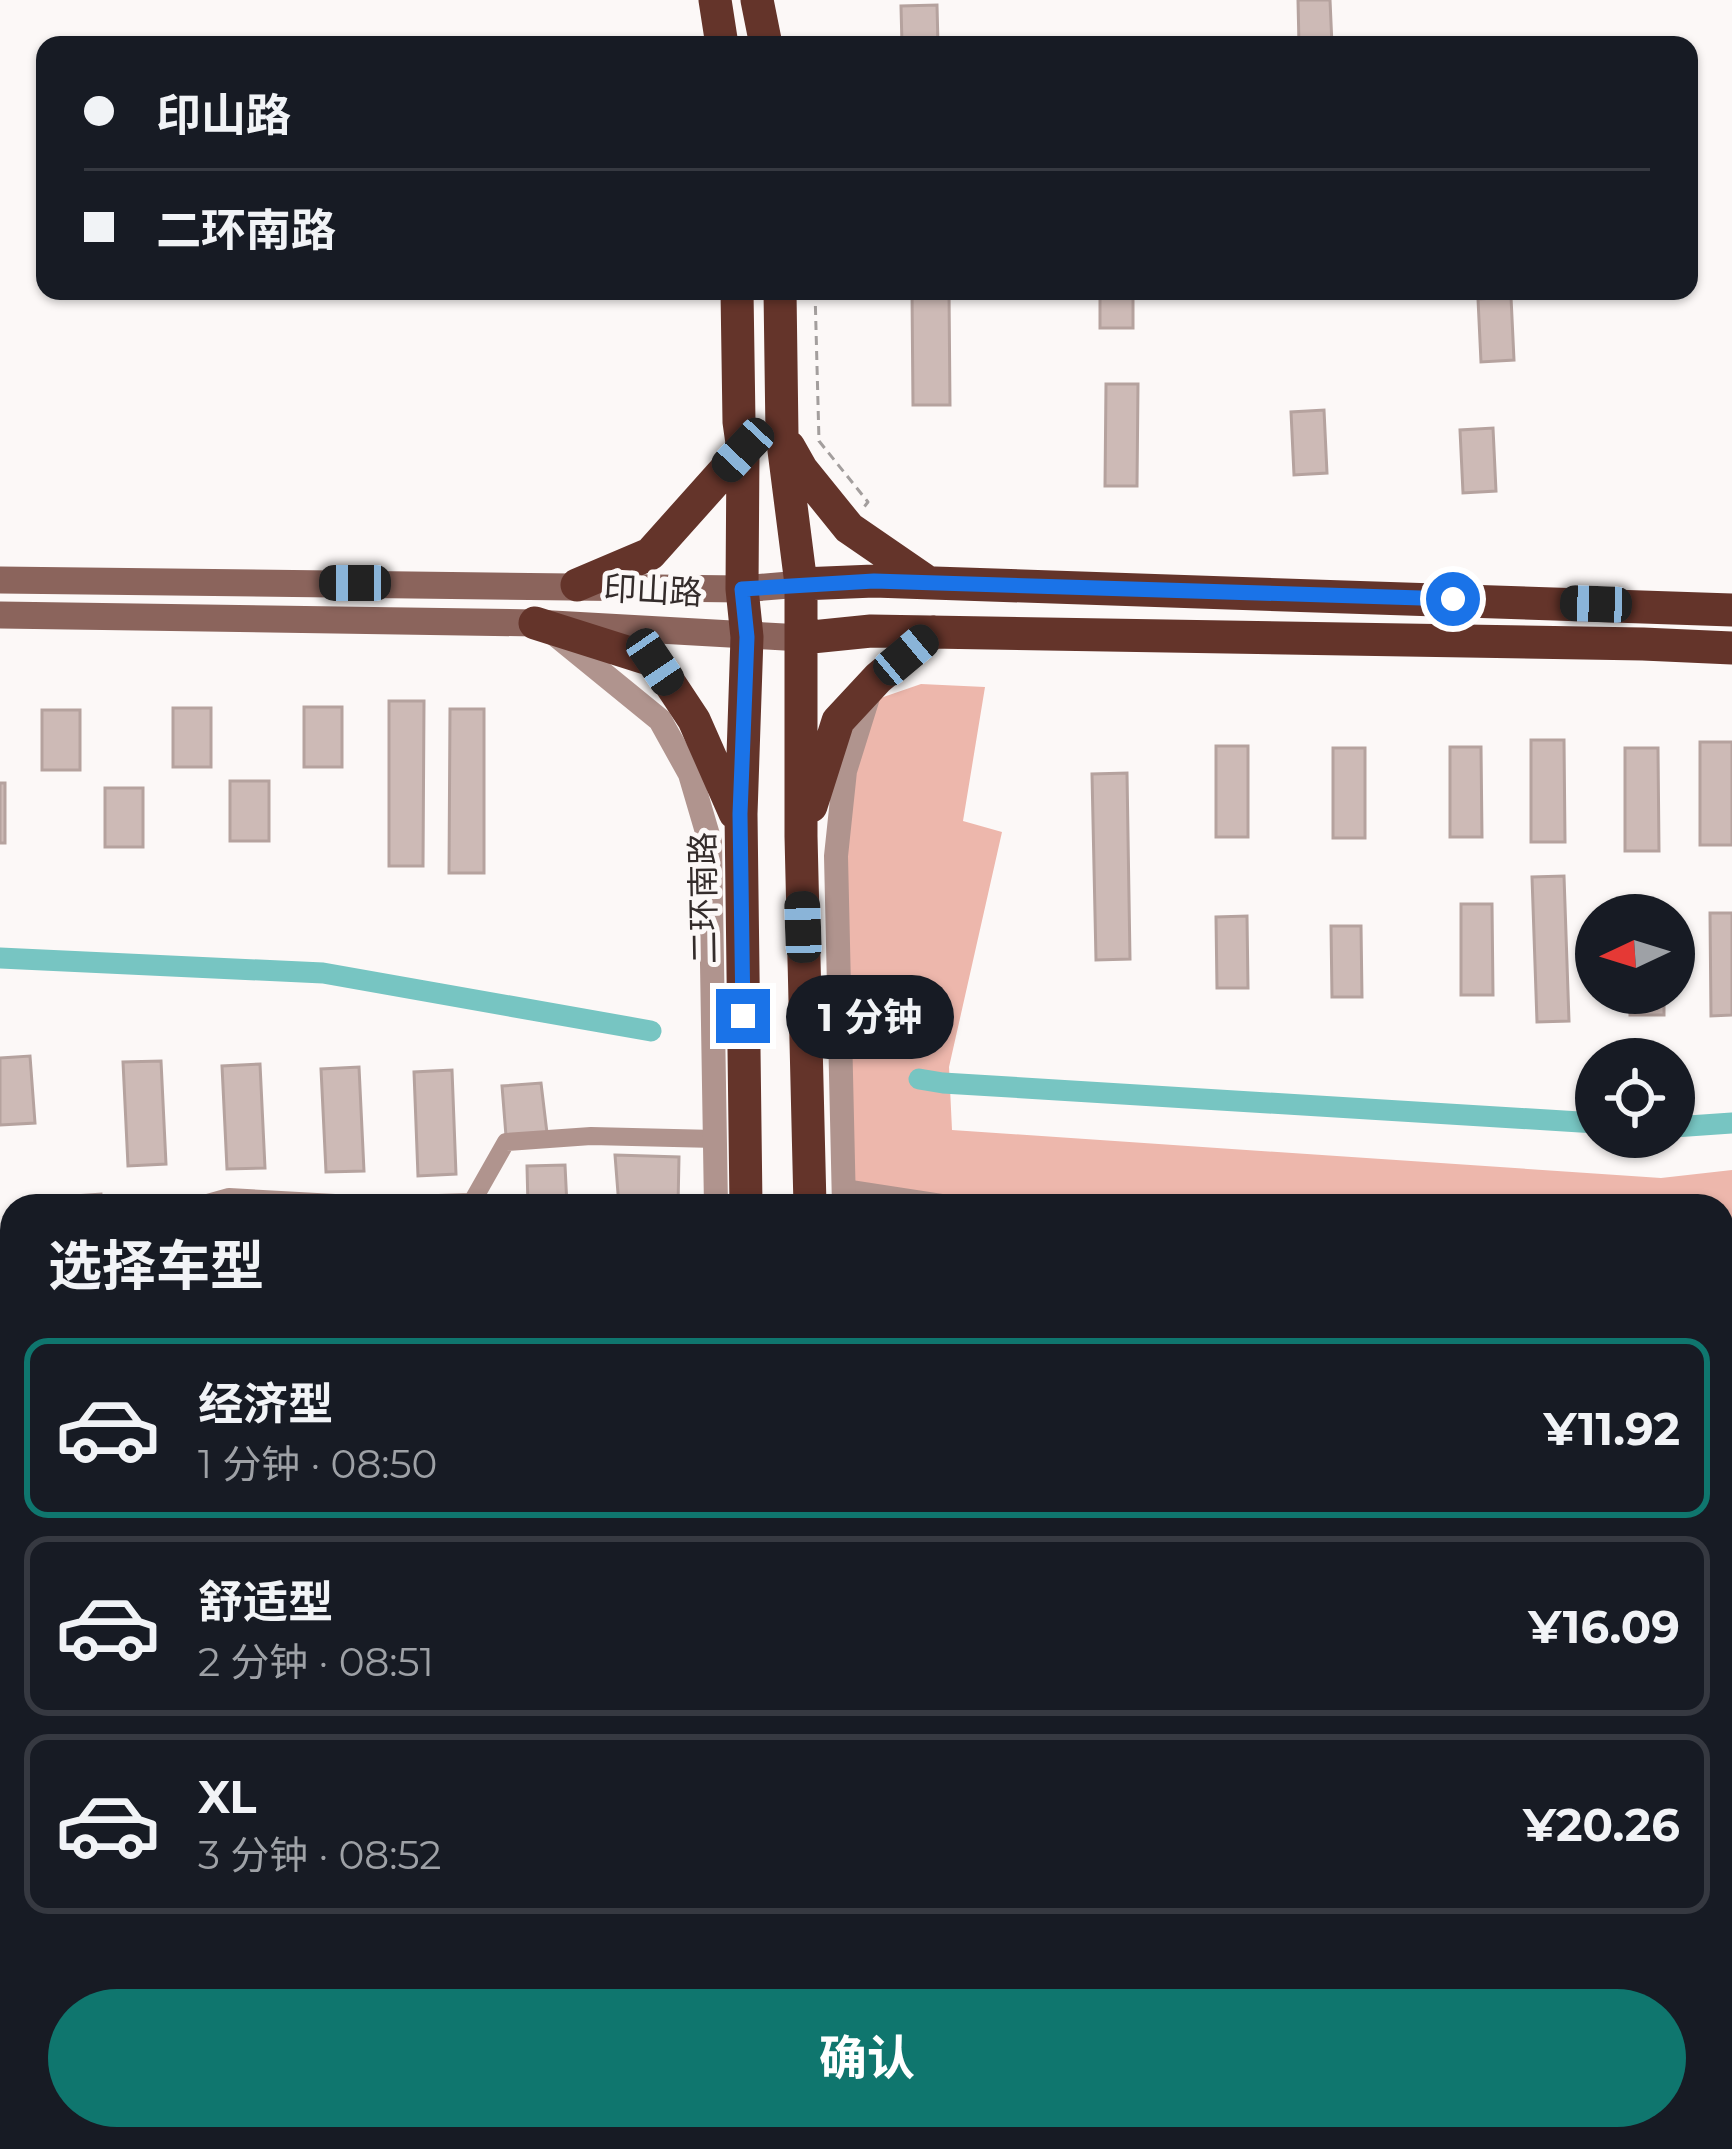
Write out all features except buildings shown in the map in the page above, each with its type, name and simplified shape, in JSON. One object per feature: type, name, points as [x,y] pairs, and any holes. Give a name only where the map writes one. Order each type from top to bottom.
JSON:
[{"type":"highway","points":[[715,0],[721,36]]},
{"type":"highway","points":[[757,0],[764,36]]},
{"type":"highway","points":[[578,586],[650,554],[743,450],[737,300]]},
{"type":"highway","points":[[780,300],[782,435],[801,584],[810,1194]]},
{"type":"highway","points":[[782,435],[802,470],[849,528],[929,583]]},
{"type":"highway","name":"二环南路","points":[[743,450],[746,1194]]},
{"type":"highway","name":"印山路","points":[[801,584],[929,583],[1732,610]]},
{"type":"highway","points":[[540,625],[655,662],[694,719],[741,826]]},
{"type":"highway","name":"印山路","points":[[802,638],[871,631],[1732,648]]},
{"type":"highway","points":[[801,836],[838,722],[933,632]]},
{"type":"main road","name":"印山路","points":[[0,580],[742,589],[801,584]]},
{"type":"main road","name":"印山路","points":[[0,615],[540,625],[802,638]]},
{"type":"street","points":[[540,625],[660,720],[690,774],[710,842],[716,1194]]},
{"type":"street","points":[[844,1194],[836,856],[845,771],[872,685]]},
{"type":"street","points":[[477,1194],[506,1142],[591,1136],[715,1139]]},
{"type":"path","points":[[815,300],[819,441],[868,502],[849,528]]},
{"type":"shaded area","points":[[921,684],[985,687],[963,821],[1002,832],[949,1067],[952,1130],[1661,1178],[1732,1170],[1732,1194],[883,1194],[844,1188],[836,856],[866,703]]},
{"type":"waterway","points":[[0,958],[323,973],[651,1031]]},
{"type":"waterway","points":[[919,1079],[1575,1122]]},
{"type":"waterway","points":[[1695,1126],[1732,1123]]},
{"type":"route","points":[[743,1016],[740,814],[747,637],[742,589],[874,581],[1453,599]]}]
